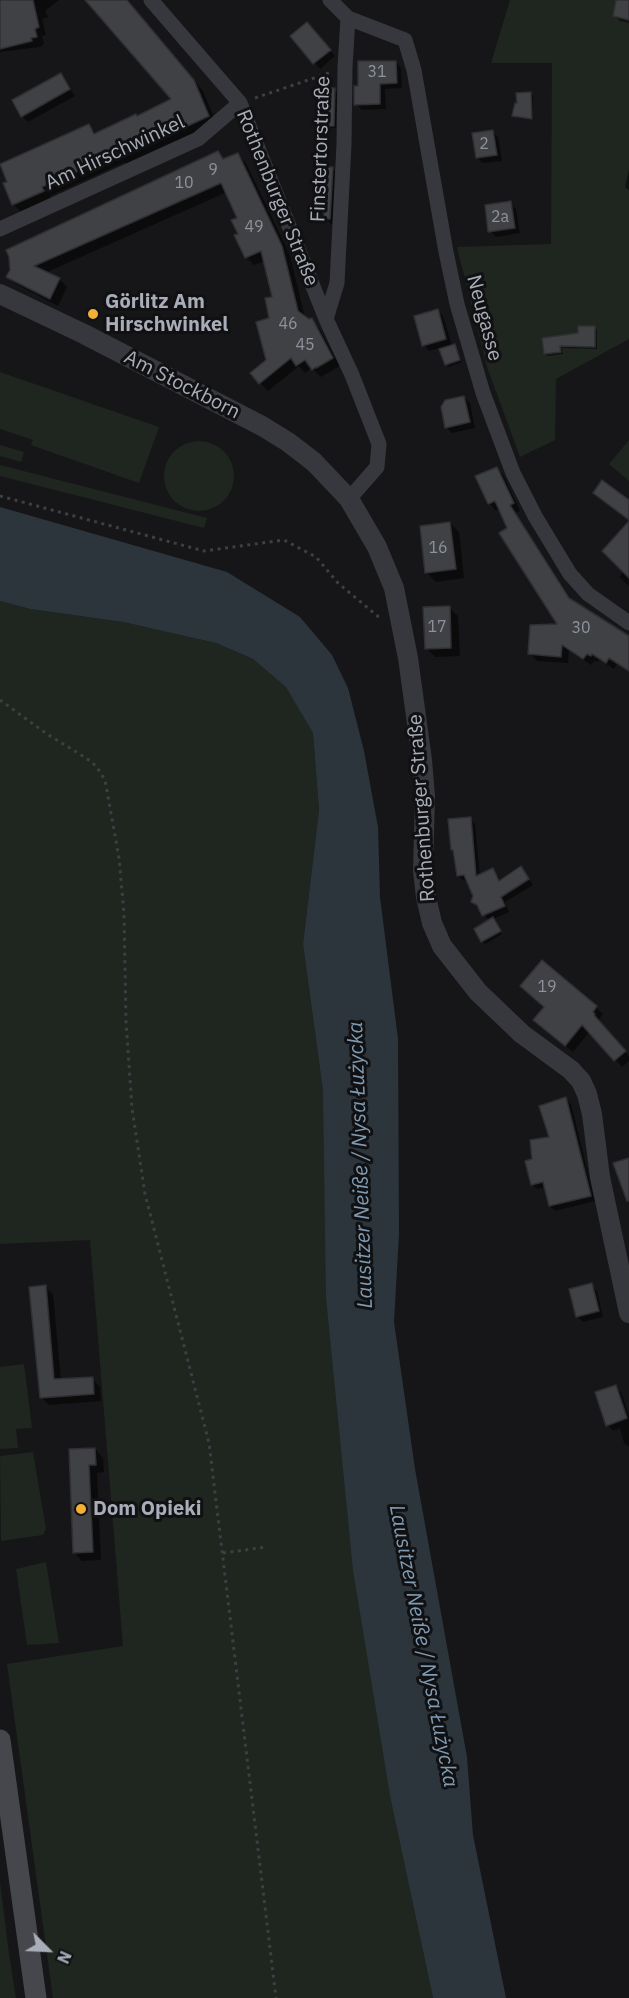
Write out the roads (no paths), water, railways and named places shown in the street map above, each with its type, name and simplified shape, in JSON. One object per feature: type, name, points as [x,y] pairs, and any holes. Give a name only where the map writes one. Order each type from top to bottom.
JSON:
[{"type":"main road","points":[[0,1740],[36,1998]]},
{"type":"street","name":"Rothenburger Straße","points":[[151,0],[240,103],[326,318]]},
{"type":"street","points":[[330,0],[348,18]]},
{"type":"street","name":"Finstertorstraße","points":[[326,318],[337,283],[348,18]]},
{"type":"street","name":"Neugasse","points":[[348,18],[405,40],[414,70],[457,304],[483,393],[513,473],[535,516],[570,574],[588,594],[629,623]]},
{"type":"street","name":"Am Hirschwinkel","points":[[0,229],[198,139],[240,103]]},
{"type":"street","name":"Am Stockborn","points":[[0,294],[84,334],[262,426],[314,462],[349,499]]},
{"type":"street","points":[[326,318],[352,375],[379,444],[377,468],[349,499]]},
{"type":"street","name":"Rothenburger Straße","points":[[349,499],[377,547],[394,588],[408,658],[422,760],[425,796],[423,871],[432,923],[442,946],[478,992],[522,1034],[571,1070],[581,1081],[592,1114],[600,1177],[629,1313]]},
{"type":"water","name":"Lausitzer Neiße / Nysa Łużycka","points":[[0,507],[227,572],[300,617],[332,655],[348,688],[364,751],[378,827],[380,897],[398,1039],[399,1234],[394,1322],[415,1469],[467,1757],[473,1835],[506,1998],[433,1998],[391,1801],[353,1570],[326,1297],[323,1091],[303,944],[319,810],[313,733],[286,687],[253,659],[216,643],[123,622],[30,609],[0,601]]},
{"type":"place","name":"Görlitz Am Hirschwinkel","points":[[93,314]]},
{"type":"place","name":"Dom Opieki","points":[[81,1509]]}]
